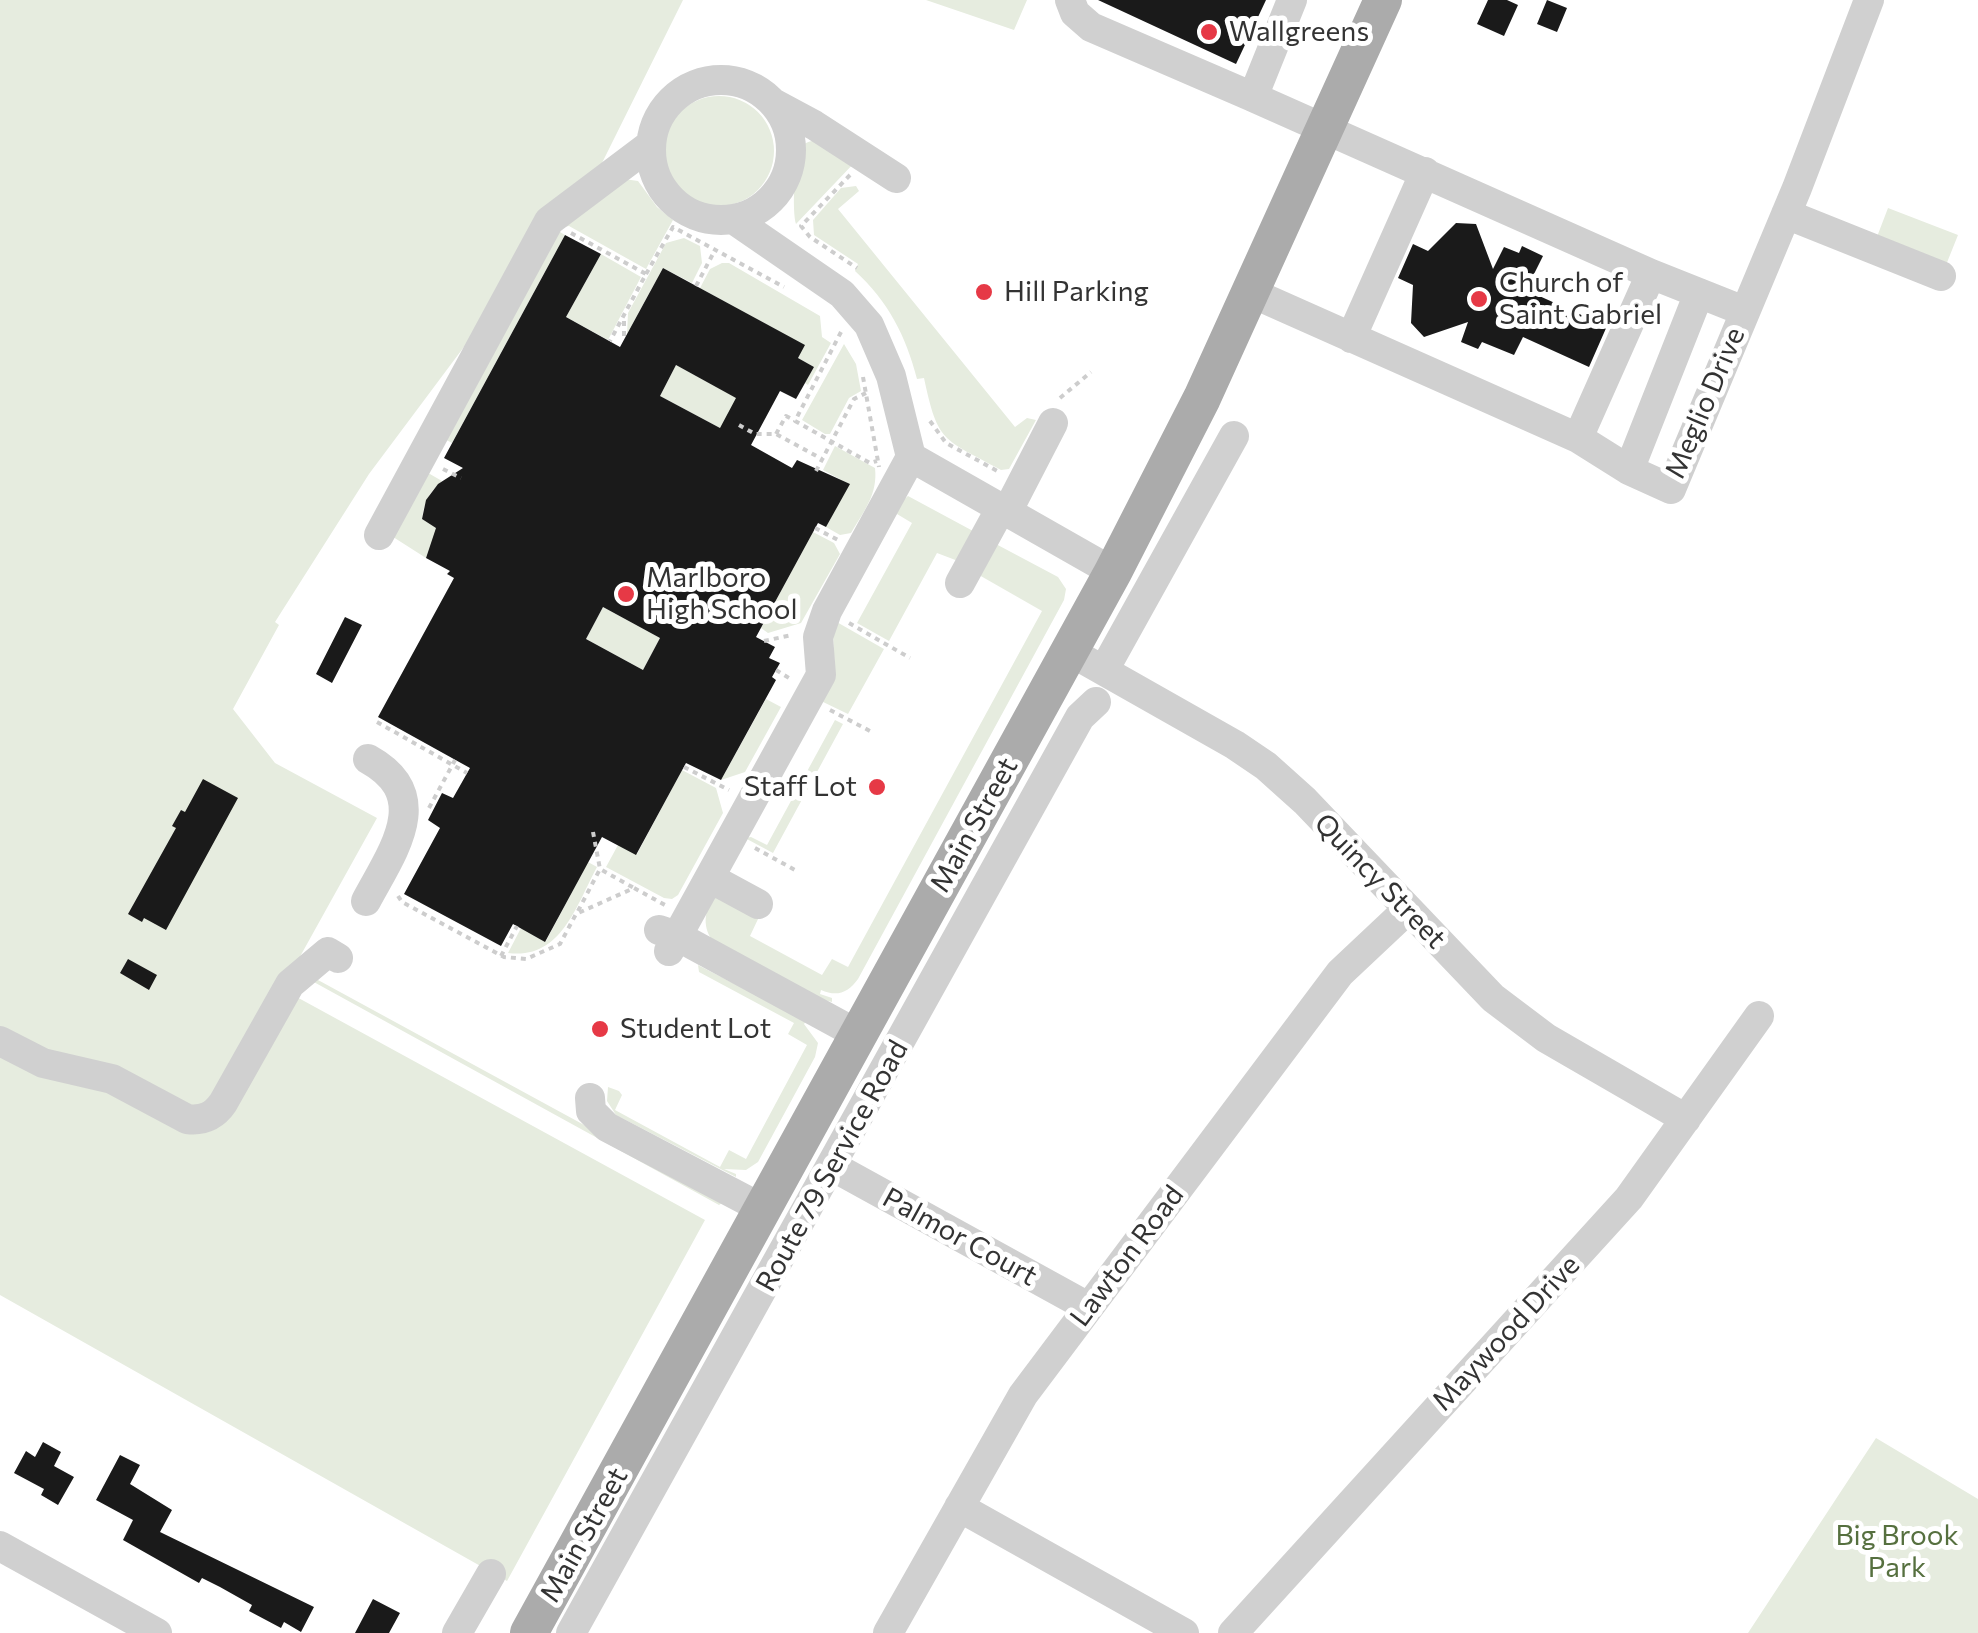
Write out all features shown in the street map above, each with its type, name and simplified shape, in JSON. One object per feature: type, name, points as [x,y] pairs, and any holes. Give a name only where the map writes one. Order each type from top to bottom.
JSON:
[{"type":"main road","name":"Main Street","points":[[529,1633],[1113,572],[1252,293],[1384,0]]},
{"type":"street","points":[[1070,0],[1076,13],[1091,27],[1651,274],[1744,311]]},
{"type":"street","points":[[1253,97],[1292,0]]},
{"type":"street","name":"Meglio Drive","points":[[1252,293],[1578,438],[1629,470],[1672,489],[1869,0]]},
{"type":"street","points":[[773,103],[790,141],[790,162],[776,192],[753,212],[712,219],[692,214],[660,186],[650,146],[656,122],[668,102],[687,88],[709,80],[732,80],[755,88],[896,178]]},
{"type":"street","points":[[379,536],[549,221],[650,146]]},
{"type":"street","points":[[1351,338],[1425,172]]},
{"type":"street","points":[[776,192],[785,256]]},
{"type":"street","points":[[1786,214],[1941,276]]},
{"type":"street","points":[[733,218],[842,294],[870,325],[891,376],[911,457],[827,610],[818,636],[821,675],[810,698],[710,878],[669,931],[859,1035]]},
{"type":"street","points":[[1578,438],[1651,274]]},
{"type":"street","points":[[1629,470],[1699,293]]},
{"type":"street","points":[[960,583],[1004,510],[1054,413]]},
{"type":"street","points":[[1104,670],[1234,436]]},
{"type":"street","points":[[911,457],[1113,572]]},
{"type":"street","name":"Quincy Street","points":[[1070,651],[1266,766],[1493,998],[1519,1019],[1686,1119]]},
{"type":"street","name":"Route 79 Service Road","points":[[572,1633],[1080,717],[1096,702]]},
{"type":"street","points":[[366,901],[398,842],[406,814],[400,792],[386,770],[368,760]]},
{"type":"street","points":[[710,878],[758,904]]},
{"type":"street","name":"Lawton Road","points":[[888,1633],[1023,1395],[1340,974],[1407,910]]},
{"type":"street","points":[[0,1041],[43,1063],[112,1079],[188,1119],[198,1120],[210,1116],[224,1103],[290,984],[328,952],[338,958]]},
{"type":"street","name":"Maywood Drive","points":[[1233,1633],[1630,1198],[1759,1016]]},
{"type":"street","points":[[590,1098],[591,1111],[607,1127],[763,1210]]},
{"type":"street","name":"Palmor Court","points":[[832,1166],[1088,1307]]},
{"type":"street","points":[[959,1507],[1184,1633]]},
{"type":"street","points":[[0,1546],[158,1633]]},
{"type":"street","points":[[457,1633],[491,1574]]},
{"type":"path","points":[[856,268],[810,237],[802,226],[864,157]]},
{"type":"path","points":[[549,221],[646,274]]},
{"type":"path","points":[[610,341],[673,227],[793,292]]},
{"type":"path","points":[[696,286],[716,250]]},
{"type":"path","points":[[624,316],[624,340]]},
{"type":"path","points":[[831,320],[849,344]]},
{"type":"path","points":[[795,421],[842,332]]},
{"type":"path","points":[[1054,413],[1091,372]]},
{"type":"path","points":[[863,377],[880,477]]},
{"type":"path","points":[[801,391],[809,395]]},
{"type":"path","points":[[816,471],[854,400],[866,393]]},
{"type":"path","points":[[776,434],[786,416],[870,463],[878,461]]},
{"type":"path","points":[[928,416],[937,434],[957,450],[995,472],[1011,472]]},
{"type":"path","points":[[739,424],[756,434],[776,434],[822,460]]},
{"type":"path","points":[[815,528],[848,546]]},
{"type":"path","points":[[827,610],[910,658]]},
{"type":"path","points":[[764,641],[797,634]]},
{"type":"path","points":[[776,670],[798,684],[794,690],[870,730]]},
{"type":"path","points":[[377,722],[454,762],[467,773]]},
{"type":"path","points":[[424,817],[454,762]]},
{"type":"path","points":[[684,766],[738,794]]},
{"type":"path","points":[[398,886],[402,902],[501,956],[526,959],[560,944],[600,869],[593,832]]},
{"type":"path","points":[[734,837],[795,870]]},
{"type":"path","points":[[600,869],[634,888],[669,931]]},
{"type":"path","points":[[576,914],[634,888]]},
{"type":"path","points":[[420,912],[423,904]]},
{"type":"path","points":[[501,956],[516,926]]},
{"type":"green space","points":[[0,0],[683,0],[601,165],[624,179],[638,181],[657,207],[673,220],[646,269],[569,226],[555,229],[565,235],[452,443],[443,438],[552,229],[369,474],[275,622],[279,625],[233,709],[275,763],[377,818],[282,989],[705,1220],[507,1581],[0,1295]]},
{"type":"green space","points":[[926,0],[1027,0],[1014,30]]},
{"type":"green space","points":[[719,96],[740,100],[758,112],[770,130],[774,151],[770,172],[758,190],[740,202],[719,206],[698,202],[680,190],[668,172],[664,151],[668,130],[680,112],[698,100]]},
{"type":"green space","points":[[815,140],[856,161],[796,224],[794,186],[799,154],[804,144]]},
{"type":"green space","points":[[856,186],[859,191],[838,209],[1015,427],[1027,418],[1036,420],[1009,469],[1001,470],[946,437],[934,416],[924,378],[917,379],[901,334],[886,307],[855,271],[858,264],[814,235],[813,220],[841,188]]},
{"type":"green space","points":[[1888,208],[1958,235],[1944,270],[1875,242]]},
{"type":"green space","points":[[684,238],[700,246],[702,263],[692,283],[663,268],[627,334],[628,313],[666,243]]},
{"type":"green space","points":[[601,254],[641,277],[608,340],[566,317]]},
{"type":"green space","points":[[729,263],[820,316],[822,337],[831,343],[808,385],[805,383],[814,367],[798,358],[804,345],[700,288],[710,269]]},
{"type":"green space","points":[[844,344],[856,364],[861,391],[849,398],[830,434],[825,434],[802,420]]},
{"type":"green space","points":[[676,365],[737,398],[722,429],[660,396]]},
{"type":"green space","points":[[835,446],[875,468],[874,486],[865,510],[851,533],[840,535],[826,527],[849,484],[823,470]]},
{"type":"green space","points":[[423,470],[442,481],[430,493],[423,513],[422,519],[437,528],[426,558],[390,535]]},
{"type":"green space","points":[[908,496],[973,531],[958,561],[937,553],[889,641],[857,623],[912,523],[897,514],[899,504]]},
{"type":"green space","points":[[813,532],[834,543],[840,554],[801,623],[768,633],[761,628]]},
{"type":"green space","points":[[994,543],[1058,577],[1066,589],[1064,600],[858,979],[842,992],[821,990],[820,994],[832,998],[832,1002],[824,1000],[712,940],[707,929],[707,911],[717,896],[759,917],[750,936],[822,975],[832,959],[848,967],[1042,611],[979,575]]},
{"type":"green space","points":[[603,607],[660,638],[643,670],[586,639]]},
{"type":"green space","points":[[835,621],[884,649],[848,714],[821,701],[835,674]]},
{"type":"green space","points":[[766,699],[781,707],[745,772],[721,780]]},
{"type":"green space","points":[[835,720],[843,724],[773,853],[745,838],[767,845]]},
{"type":"green space","points":[[682,770],[716,788],[723,813],[678,895],[672,899],[606,867],[618,845],[637,854]]},
{"type":"green space","points":[[588,862],[597,867],[574,913],[554,939],[526,953],[508,953],[521,928],[546,941]]},
{"type":"green space","points":[[698,965],[806,1021],[804,1024],[818,1043],[815,1057],[758,1162],[746,1170],[724,1169],[736,1177],[616,1115],[607,1101],[608,1087],[619,1091],[622,1095],[615,1110],[720,1167],[729,1150],[746,1159],[807,1045],[788,1034],[794,1023],[699,972]]},
{"type":"green space","points":[[318,980],[722,1203],[719,1205],[312,981]]},
{"type":"green space","name":"Big Brook Park","points":[[1876,1438],[1978,1499],[1978,1633],[1748,1633]]},
{"type":"building","name":"Wallgreens","points":[[1098,0],[1266,0],[1236,64]]},
{"type":"building","points":[[1488,0],[1507,0],[1518,5],[1504,36],[1477,24]]},
{"type":"building","points":[[1547,0],[1567,8],[1557,32],[1537,24]]},
{"type":"building","name":"Church of Saint Gabriel","points":[[1456,223],[1476,224],[1493,269],[1504,247],[1519,253],[1522,246],[1543,256],[1526,290],[1586,317],[1590,307],[1606,314],[1602,324],[1607,326],[1589,367],[1523,337],[1514,355],[1482,342],[1478,349],[1461,342],[1468,322],[1424,337],[1411,323],[1413,285],[1398,278],[1413,244],[1428,251]]},
{"type":"building","name":"Marlboro High School","points":[[565,235],[601,254],[566,317],[620,347],[663,268],[805,345],[798,358],[814,367],[796,399],[780,391],[751,445],[792,468],[797,460],[850,484],[826,527],[818,523],[756,637],[775,647],[769,658],[780,663],[772,677],[776,680],[721,780],[686,763],[636,855],[602,837],[545,942],[513,924],[501,946],[404,894],[440,828],[428,820],[442,793],[453,798],[470,768],[378,717],[454,578],[447,574],[450,571],[426,558],[436,528],[422,519],[426,500],[438,484],[463,468],[444,458]],"holes":[[[676,365],[736,398],[720,428],[660,396]],[[603,607],[660,638],[643,670],[586,639]]]},
{"type":"building","points":[[345,617],[362,625],[332,683],[316,674]]},
{"type":"building","points":[[203,779],[238,798],[166,930],[144,918],[142,922],[128,914],[176,828],[172,826],[181,810],[185,812]]},
{"type":"building","points":[[128,959],[157,975],[149,990],[120,973]]},
{"type":"building","points":[[43,1442],[61,1452],[54,1466],[74,1477],[58,1505],[41,1495],[44,1489],[14,1473],[26,1451],[35,1457]]},
{"type":"building","points":[[120,1455],[140,1465],[130,1484],[172,1510],[160,1532],[314,1607],[301,1632],[284,1622],[281,1628],[249,1611],[252,1605],[220,1587],[202,1578],[199,1583],[123,1540],[133,1520],[96,1500]]},
{"type":"building","points":[[373,1599],[400,1613],[389,1633],[355,1633]]},
{"type":"place","name":"Wallgreens","points":[[1209,32]]},
{"type":"place","name":"Hill Parking","points":[[984,292]]},
{"type":"place","name":"Church of Saint Gabriel","points":[[1479,299]]},
{"type":"place","name":"Marlboro High School","points":[[626,594]]},
{"type":"place","name":"Staff Lot","points":[[877,787]]},
{"type":"place","name":"Student Lot","points":[[600,1029]]}]
